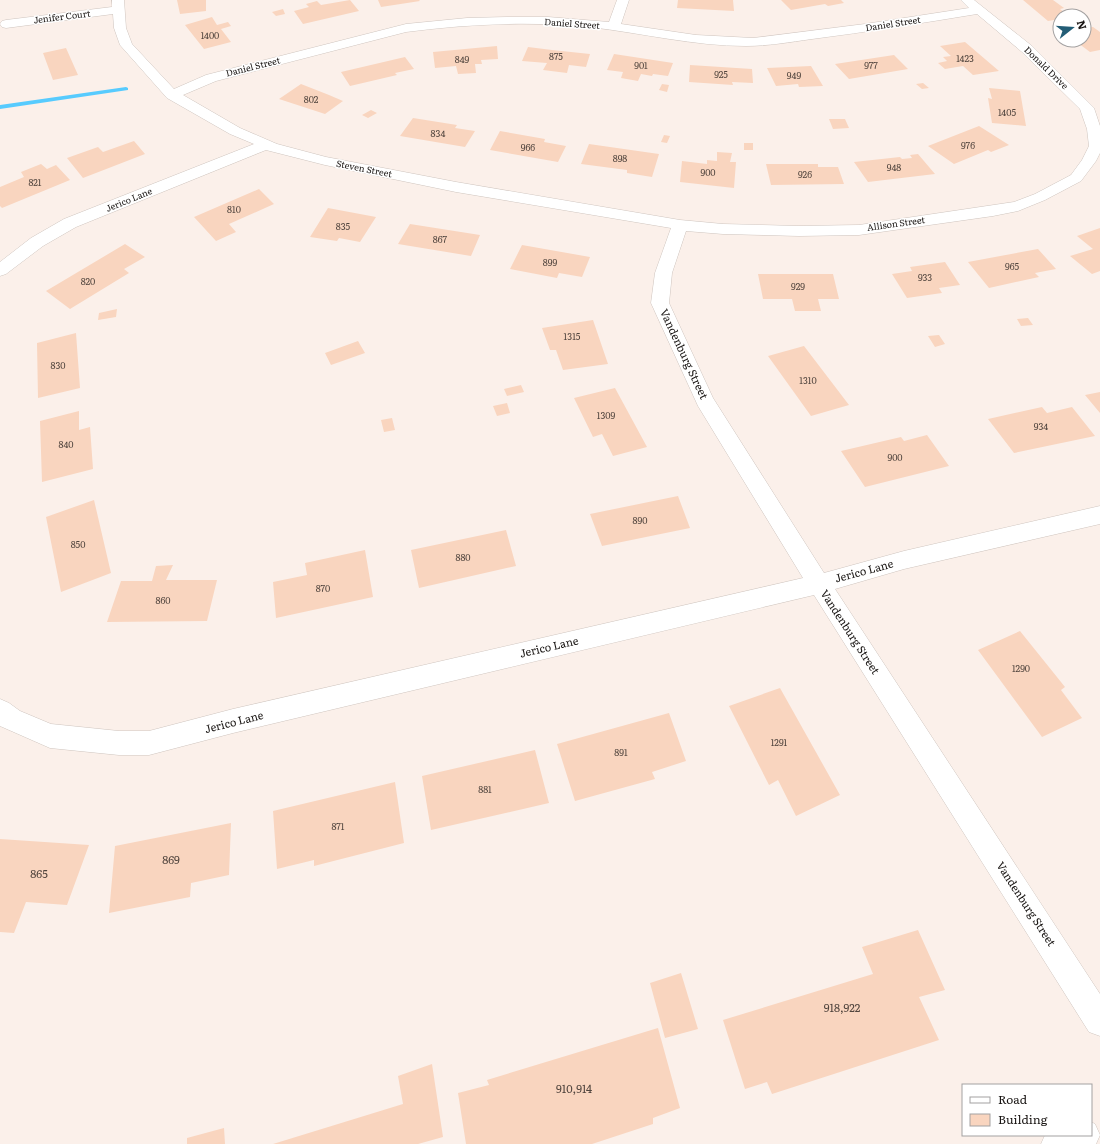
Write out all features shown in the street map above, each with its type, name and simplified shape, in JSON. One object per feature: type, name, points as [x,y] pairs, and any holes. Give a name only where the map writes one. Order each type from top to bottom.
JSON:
[{"type":"street","points":[[614,27],[623,0]]},
{"type":"street","name":"Donald Drive","points":[[966,0],[1027,50],[1087,108],[1094,129],[1096,155]]},
{"type":"street","name":"Jenifer Court","points":[[6,24],[118,5]]},
{"type":"street","name":"Steven Street","points":[[118,5],[120,28],[126,45],[172,95],[224,125],[266,145],[325,161],[456,187],[680,225]]},
{"type":"street","name":"Daniel Street","points":[[172,95],[211,78],[406,28],[488,20],[569,22],[688,38],[741,42],[845,32],[978,10]]},
{"type":"street","name":"Jerico Lane","points":[[0,270],[8,262],[37,242],[70,224],[266,145]]},
{"type":"street","name":"Allison Street","points":[[680,225],[723,229],[798,232],[859,230],[993,211],[1018,206],[1058,189],[1076,178],[1096,155]]},
{"type":"street","name":"Vandenburg Street","points":[[680,225],[667,256],[660,288],[660,304],[705,401],[819,584],[1100,1021]]},
{"type":"street","name":"Jerico Lane","points":[[0,711],[11,719],[50,736],[119,743],[149,743],[248,718],[819,584],[904,560],[1100,515]]},
{"type":"street","points":[[1057,1144],[1081,1136]]},
{"type":"building","points":[[177,0],[206,0],[206,11],[180,14]]},
{"type":"building","points":[[350,0],[359,11],[303,24],[294,11],[309,7],[306,4],[317,1],[321,5]]},
{"type":"building","points":[[378,0],[419,0],[420,1],[381,7]]},
{"type":"building","points":[[678,0],[733,0],[734,11],[677,8]]},
{"type":"building","points":[[781,0],[841,0],[844,3],[828,6],[825,4],[791,10]]},
{"type":"building","points":[[1023,0],[1053,0],[1064,8],[1052,8],[1052,20],[1048,21]]},
{"type":"building","points":[[283,9],[285,14],[276,16],[272,12]]},
{"type":"building","points":[[212,17],[217,25],[228,22],[231,26],[221,29],[231,42],[204,49],[185,25]]},
{"type":"building","points":[[1092,27],[1100,32],[1100,50],[1090,52],[1085,48],[1092,48]]},
{"type":"building","points":[[965,42],[999,71],[973,75],[963,66],[945,69],[938,63],[947,61],[943,57],[951,56],[940,46]]},
{"type":"building","points":[[497,46],[498,59],[481,60],[482,64],[475,64],[476,73],[458,74],[456,66],[435,68],[433,52]]},
{"type":"building","points":[[528,47],[590,54],[586,67],[569,65],[567,73],[543,70],[547,63],[522,61]]},
{"type":"building","points":[[66,48],[78,75],[53,80],[43,53]]},
{"type":"building","points":[[614,54],[673,63],[668,76],[641,74],[638,81],[621,78],[623,72],[607,70]]},
{"type":"building","points":[[894,55],[908,69],[849,79],[835,64]]},
{"type":"building","points":[[405,57],[414,69],[395,73],[397,75],[350,86],[341,72]]},
{"type":"building","points":[[690,65],[752,69],[753,83],[732,82],[733,85],[689,82]]},
{"type":"building","points":[[811,66],[823,86],[799,87],[798,84],[776,86],[767,68]]},
{"type":"building","points":[[923,83],[929,88],[922,89],[916,84]]},
{"type":"building","points":[[301,84],[343,101],[325,114],[279,99]]},
{"type":"building","points":[[662,84],[669,85],[667,92],[659,90]]},
{"type":"building","points":[[989,88],[1020,91],[1026,126],[992,123],[988,98],[992,99]]},
{"type":"building","points":[[371,110],[377,113],[368,118],[362,115]]},
{"type":"building","points":[[413,118],[457,125],[455,128],[475,131],[465,147],[400,136]]},
{"type":"building","points":[[829,119],[845,119],[849,128],[833,129]]},
{"type":"building","points":[[979,126],[1009,145],[991,152],[988,150],[954,164],[928,146]]},
{"type":"building","points":[[500,131],[545,139],[544,142],[566,146],[558,162],[490,150]]},
{"type":"building","points":[[664,135],[670,136],[667,143],[661,142]]},
{"type":"building","points":[[134,141],[145,154],[83,178],[67,158],[98,147],[103,152]]},
{"type":"building","points":[[744,143],[753,143],[753,150],[744,150]]},
{"type":"building","points":[[589,144],[659,154],[652,177],[627,173],[627,170],[581,164]]},
{"type":"building","points":[[717,152],[732,153],[730,162],[736,162],[734,188],[680,182],[682,161],[707,164],[707,160],[717,161]]},
{"type":"building","points":[[918,154],[935,174],[868,182],[854,162],[900,157],[902,159],[912,158],[910,155]]},
{"type":"building","points":[[41,164],[47,169],[56,165],[70,180],[2,208],[0,206],[0,187],[24,177],[21,172]]},
{"type":"building","points":[[766,164],[818,164],[818,167],[838,167],[844,184],[771,185]]},
{"type":"building","points":[[259,189],[274,204],[229,224],[236,232],[216,241],[194,217]]},
{"type":"building","points":[[328,208],[376,217],[360,242],[339,238],[337,241],[310,237]]},
{"type":"building","points":[[410,224],[480,235],[471,256],[398,244]]},
{"type":"building","points":[[1100,228],[1100,271],[1092,274],[1070,256],[1093,249],[1077,236]]},
{"type":"building","points":[[125,244],[145,257],[124,269],[129,273],[70,309],[46,291]]},
{"type":"building","points":[[522,245],[590,257],[582,277],[559,273],[557,278],[510,269]]},
{"type":"building","points":[[1038,249],[1056,269],[1035,273],[1039,277],[989,288],[968,262]]},
{"type":"building","points":[[945,262],[960,285],[939,288],[942,293],[907,298],[892,274],[912,271],[910,267]]},
{"type":"building","points":[[758,274],[833,274],[839,299],[818,299],[821,311],[795,311],[792,299],[763,299]]},
{"type":"building","points":[[117,309],[116,317],[98,320],[99,313]]},
{"type":"building","points":[[1028,318],[1033,325],[1021,326],[1017,319]]},
{"type":"building","points":[[593,320],[608,364],[563,370],[556,350],[550,350],[542,328]]},
{"type":"building","points":[[76,333],[80,388],[38,398],[37,343]]},
{"type":"building","points":[[939,335],[945,344],[935,347],[928,336]]},
{"type":"building","points":[[358,341],[365,353],[331,365],[325,353]]},
{"type":"building","points":[[804,346],[849,405],[811,416],[768,356]]},
{"type":"building","points":[[521,385],[524,392],[507,396],[504,389]]},
{"type":"building","points":[[615,388],[647,447],[613,456],[602,434],[593,437],[574,398]]},
{"type":"building","points":[[1100,392],[1100,413],[1085,395]]},
{"type":"building","points":[[507,403],[510,413],[497,416],[493,406]]},
{"type":"building","points":[[1042,407],[1047,413],[1072,407],[1095,436],[1014,453],[988,419]]},
{"type":"building","points":[[79,411],[79,430],[90,427],[93,469],[42,482],[40,421]]},
{"type":"building","points":[[392,418],[395,430],[384,432],[381,420]]},
{"type":"building","points":[[927,435],[949,466],[865,487],[841,451],[901,437],[904,441]]},
{"type":"building","points":[[678,496],[690,528],[602,546],[590,514]]},
{"type":"building","points":[[94,500],[111,573],[61,592],[46,517]]},
{"type":"building","points":[[506,530],[516,566],[419,588],[411,550]]},
{"type":"building","points":[[365,550],[373,597],[276,618],[273,582],[307,575],[305,563]]},
{"type":"building","points":[[173,565],[166,580],[217,580],[207,621],[107,622],[121,581],[152,581],[156,566]]},
{"type":"building","points":[[1020,631],[1065,687],[1061,690],[1082,718],[1042,737],[978,650]]},
{"type":"building","points":[[780,688],[840,795],[796,816],[778,780],[769,785],[729,706]]},
{"type":"building","points":[[669,713],[686,761],[652,772],[655,779],[575,801],[557,744]]},
{"type":"building","points":[[535,750],[549,803],[431,830],[422,776]]},
{"type":"building","points":[[395,782],[404,843],[314,866],[314,860],[277,869],[273,811]]},
{"type":"building","points":[[231,823],[229,875],[191,883],[190,897],[109,913],[115,846]]},
{"type":"building","points":[[0,839],[89,845],[67,905],[26,902],[14,933],[0,932]]},
{"type":"building","points":[[918,930],[945,990],[919,997],[939,1040],[772,1094],[767,1082],[745,1089],[723,1020],[873,974],[862,947]]},
{"type":"building","points":[[681,973],[698,1029],[665,1038],[650,983]]},
{"type":"building","points":[[658,1028],[680,1108],[653,1118],[653,1124],[592,1144],[466,1144],[458,1093],[489,1085],[487,1080]]},
{"type":"building","points":[[432,1064],[443,1137],[418,1144],[273,1144],[403,1104],[398,1076]]},
{"type":"building","points":[[224,1128],[225,1144],[187,1144],[187,1138]]},
{"type":"waterway","points":[[0,107],[126,89]]}]
